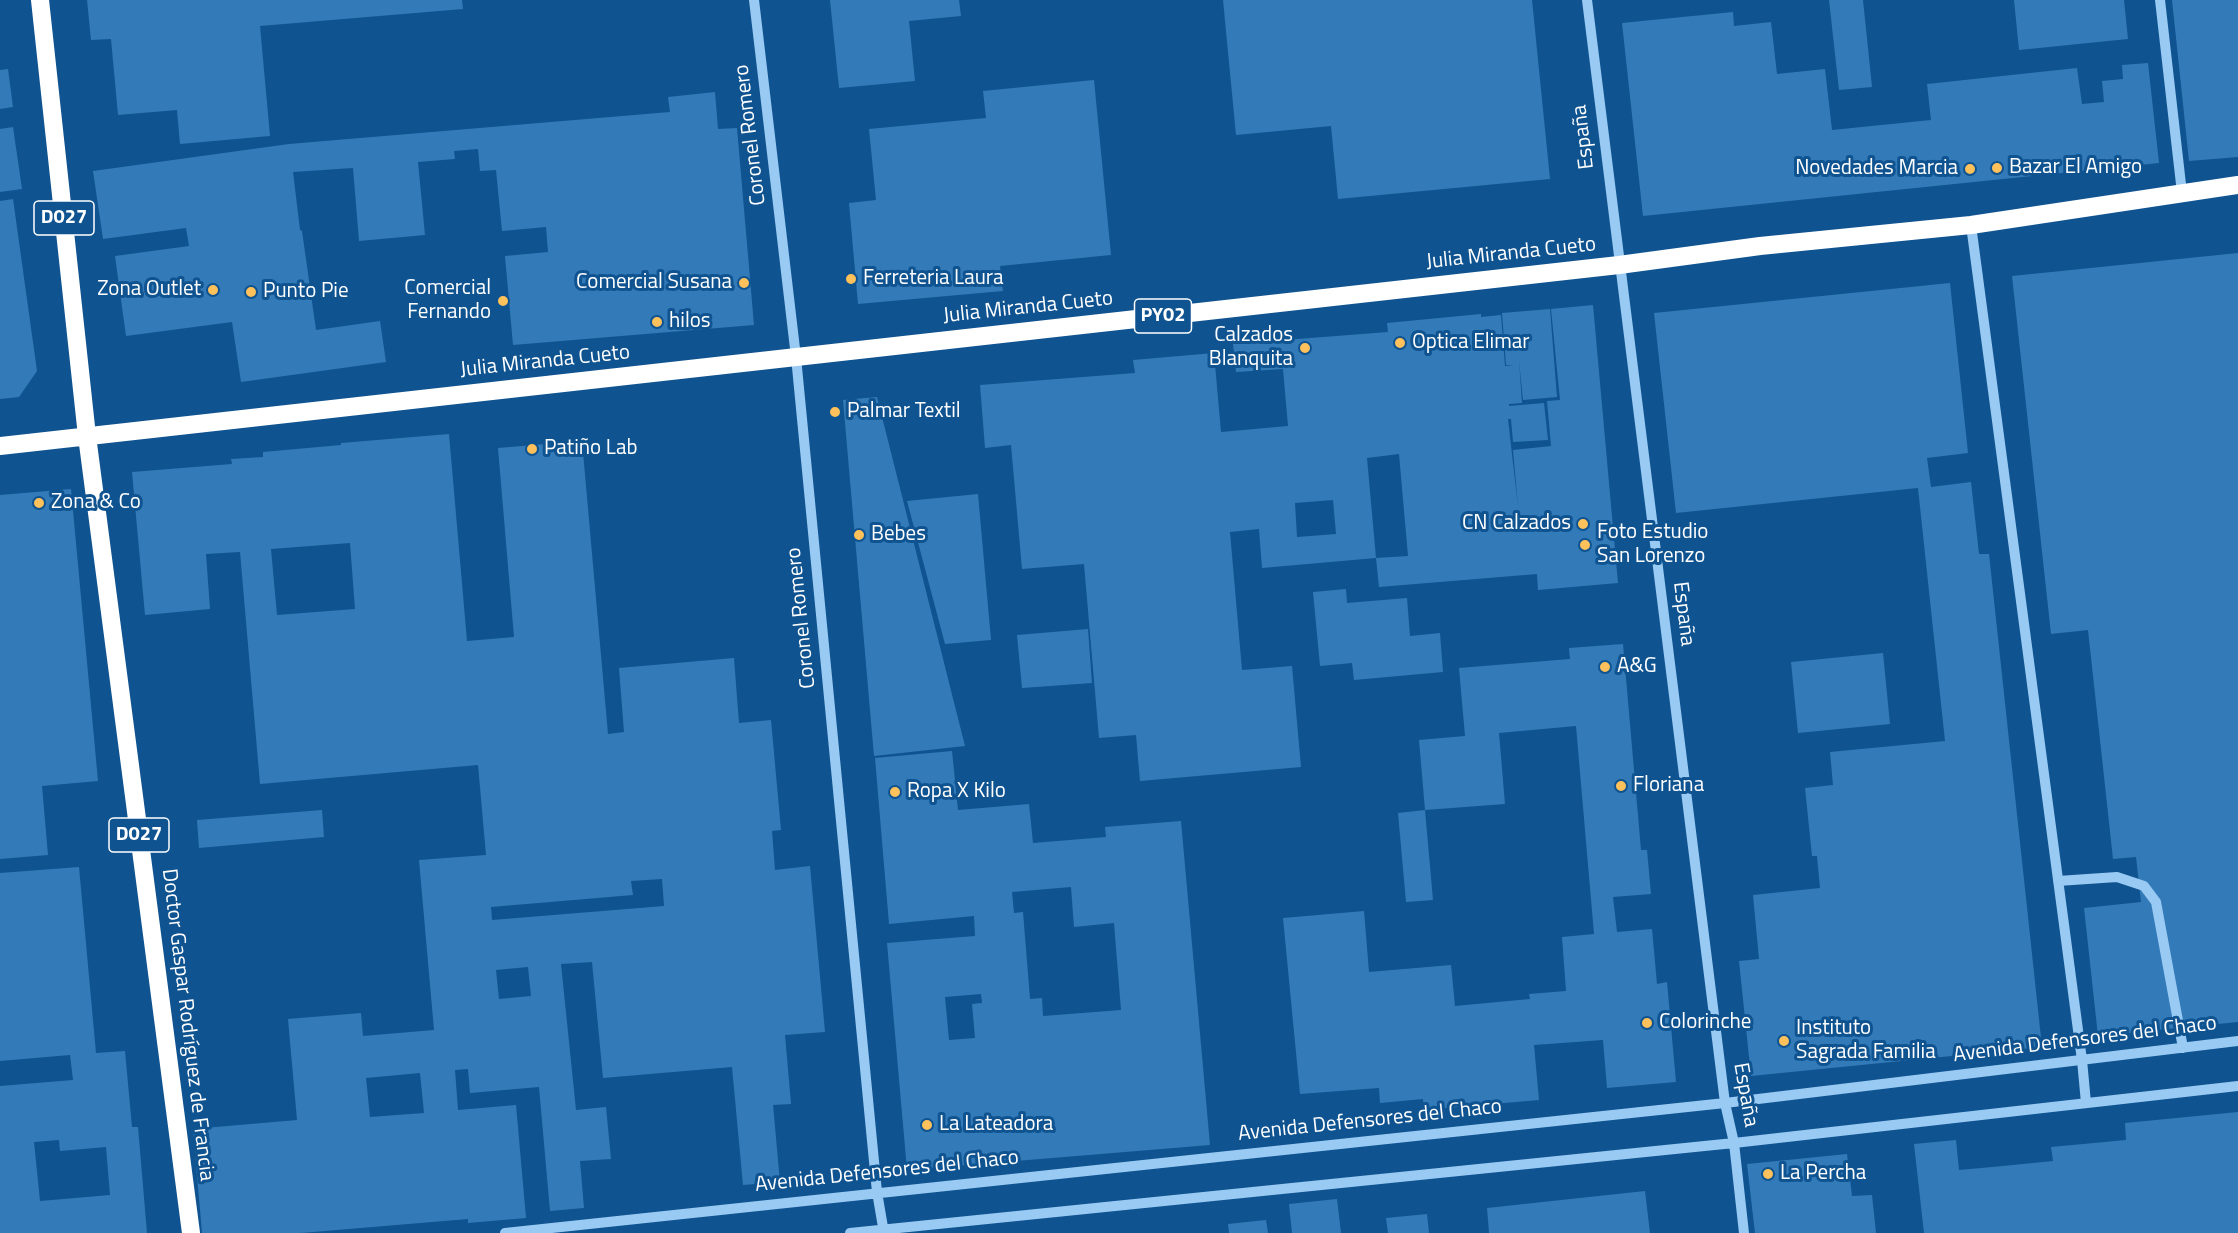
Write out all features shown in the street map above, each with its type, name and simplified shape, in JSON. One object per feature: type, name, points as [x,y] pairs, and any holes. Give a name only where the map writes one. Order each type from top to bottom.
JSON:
[{"type":"highway","name":"Doctor Gaspar Rodríguez de Francia","points":[[40,0],[87,436],[191,1233]]},
{"type":"highway","name":"Julia Miranda Cueto","points":[[0,446],[1619,265],[1760,246],[1971,225],[2238,185]]},
{"type":"street","name":"Coronel Romero","points":[[754,0],[796,357],[877,1192],[884,1231]]},
{"type":"street","name":"España","points":[[1587,0],[1725,1103],[1734,1143],[1744,1233]]},
{"type":"street","points":[[2160,0],[2182,193]]},
{"type":"street","points":[[1971,225],[2086,1103]]},
{"type":"street","points":[[2058,881],[2117,877],[2144,886],[2156,902],[2183,1048]]},
{"type":"street","name":"Avenida Defensores del Chaco","points":[[506,1233],[1725,1103],[2238,1041]]},
{"type":"street","points":[[850,1233],[1734,1143],[2238,1086]]},
{"type":"building","points":[[87,0],[462,0],[463,9],[260,26],[270,136],[180,144],[177,110],[118,115],[111,39],[91,40]]},
{"type":"building","points":[[830,0],[959,0],[961,16],[909,21],[915,81],[839,88]]},
{"type":"building","points":[[1223,0],[1532,0],[1550,179],[1338,199],[1331,126],[1236,135]]},
{"type":"building","points":[[1829,0],[1863,0],[1872,87],[1839,90]]},
{"type":"building","points":[[2014,0],[2124,0],[2128,39],[2019,50]]},
{"type":"building","points":[[2172,0],[2238,0],[2238,157],[2189,161]]},
{"type":"building","points":[[1733,12],[1734,26],[1771,22],[1777,74],[1825,69],[1832,130],[1931,120],[1927,84],[2077,68],[2082,104],[2104,102],[2102,81],[2123,79],[2122,65],[2148,63],[2159,163],[1643,216],[1622,23]]},
{"type":"building","points":[[8,69],[13,107],[0,109],[0,70]]},
{"type":"building","points":[[1094,80],[1111,255],[1000,266],[1003,291],[858,304],[849,203],[876,200],[869,129],[986,118],[983,91]]},
{"type":"building","points":[[715,92],[718,129],[737,128],[754,325],[513,345],[505,256],[548,252],[546,227],[502,231],[496,170],[480,171],[478,149],[454,151],[455,159],[418,162],[425,235],[359,241],[353,168],[293,172],[316,330],[380,321],[386,362],[241,382],[232,322],[126,336],[115,256],[189,246],[186,228],[103,239],[93,171],[289,144],[670,112],[668,97]]},
{"type":"building","points":[[13,127],[22,189],[0,192],[0,129]]},
{"type":"building","points":[[13,199],[37,371],[19,397],[0,399],[0,201]]},
{"type":"building","points":[[2238,253],[2238,1022],[2098,1036],[2084,908],[2141,902],[2136,857],[2113,859],[2088,630],[2051,634],[2012,276]]},
{"type":"building","points":[[1950,283],[1968,453],[1927,458],[1931,487],[1971,482],[1979,554],[1989,554],[2042,1047],[1751,1076],[1739,961],[1759,959],[1753,895],[1820,888],[1817,856],[1812,856],[1805,788],[1833,785],[1830,752],[1945,741],[1918,488],[1676,513],[1654,313]]},
{"type":"building","points":[[1593,305],[1618,583],[1538,590],[1537,574],[1379,587],[1376,558],[1262,568],[1259,529],[1230,532],[1242,670],[1292,666],[1301,767],[1140,781],[1136,735],[1099,738],[1084,564],[1022,569],[1011,445],[985,448],[980,385],[1135,373],[1133,360],[1214,353],[1221,432],[1288,426],[1283,369],[1236,372],[1233,344],[1388,332],[1387,323],[1481,314],[1481,317],[1501,315],[1505,366],[1514,365],[1506,365],[1502,313],[1550,309],[1557,397],[1523,400],[1519,361],[1522,403],[1509,404],[1509,406],[1544,403],[1548,440],[1513,442],[1511,419],[1508,419],[1518,507],[1513,450],[1551,446],[1547,401],[1560,400],[1551,309]],"holes":[[[1399,454],[1408,556],[1376,558],[1367,458]],[[1333,500],[1336,534],[1297,537],[1295,503]]]},
{"type":"building","points":[[877,397],[965,746],[874,756],[843,400]]},
{"type":"building","points":[[449,434],[467,641],[514,637],[498,448],[582,441],[608,734],[624,732],[619,668],[734,658],[739,723],[771,720],[781,830],[772,831],[775,870],[810,866],[825,1032],[785,1035],[791,1104],[773,1105],[780,1182],[743,1185],[732,1067],[603,1078],[592,962],[561,964],[576,1110],[606,1107],[611,1159],[580,1161],[584,1208],[550,1211],[539,1087],[470,1093],[468,1069],[455,1070],[458,1110],[516,1105],[526,1218],[468,1223],[468,1219],[301,1233],[202,1233],[193,1129],[297,1120],[288,1019],[361,1013],[363,1036],[434,1030],[419,860],[486,855],[478,765],[260,784],[240,552],[206,554],[210,609],[145,615],[132,472],[232,464],[231,459],[263,457],[263,452],[341,445],[341,443]],"holes":[[[350,543],[355,609],[277,615],[271,549]],[[662,879],[664,906],[492,920],[491,907],[633,895],[631,881]],[[528,967],[531,996],[499,999],[496,970]],[[420,1073],[424,1113],[370,1117],[366,1078]]]},
{"type":"building","points":[[71,489],[98,781],[42,786],[48,855],[0,859],[0,495]]},
{"type":"building","points":[[978,494],[991,640],[945,644],[907,501]]},
{"type":"building","points":[[1346,589],[1347,603],[1407,598],[1410,636],[1440,633],[1443,672],[1354,680],[1352,663],[1320,666],[1313,592]]},
{"type":"building","points":[[1088,629],[1092,683],[1022,688],[1017,635]]},
{"type":"building","points":[[1623,644],[1641,850],[1647,850],[1651,894],[1613,897],[1617,932],[1652,929],[1657,984],[1667,982],[1676,1082],[1607,1088],[1603,1040],[1534,1045],[1539,1100],[1424,1110],[1423,1099],[1380,1103],[1379,1088],[1300,1094],[1283,918],[1364,911],[1369,972],[1451,965],[1455,1006],[1530,999],[1529,994],[1566,991],[1562,937],[1594,934],[1576,726],[1499,733],[1505,804],[1425,810],[1419,740],[1465,736],[1459,668],[1570,659],[1569,648]]},
{"type":"building","points":[[1883,653],[1890,724],[1798,733],[1791,662]]},
{"type":"building","points":[[952,751],[958,810],[1029,804],[1033,843],[1106,837],[1105,827],[1181,821],[1210,1145],[907,1170],[887,943],[975,936],[974,916],[889,924],[875,758]],"holes":[[[1071,887],[1074,927],[1114,923],[1121,1010],[1043,1016],[1042,998],[1030,999],[1023,912],[1014,913],[1012,892]],[[981,994],[982,1003],[972,1004],[975,1038],[949,1040],[945,997]]]},
{"type":"building","points":[[322,810],[324,837],[199,848],[197,820]]},
{"type":"building","points":[[1425,810],[1433,900],[1406,902],[1398,813]]},
{"type":"building","points":[[79,867],[96,1053],[125,1051],[132,1127],[138,1127],[147,1233],[0,1233],[0,1086],[73,1080],[70,1055],[0,1061],[0,873]],"holes":[[[59,1140],[60,1151],[106,1147],[110,1195],[40,1201],[34,1142]]]},
{"type":"building","points":[[2238,1112],[2238,1233],[1924,1233],[1914,1144],[1956,1140],[1959,1170],[2003,1166],[2053,1161],[2051,1147],[2126,1140],[2125,1123]]},
{"type":"building","points":[[1847,1154],[1852,1196],[1872,1195],[1876,1233],[1755,1233],[1747,1164]]},
{"type":"building","points":[[1645,1191],[1650,1233],[1489,1233],[1487,1208]]},
{"type":"building","points":[[1337,1199],[1341,1233],[1292,1233],[1289,1204]]},
{"type":"building","points":[[1427,1214],[1429,1233],[1388,1233],[1386,1218]]},
{"type":"building","points":[[1266,1220],[1268,1233],[1229,1233],[1228,1224]]},
{"type":"place","name":"Bazar El Amigo","points":[[1997,168]]},
{"type":"place","name":"Novedades Marcia","points":[[1970,169]]},
{"type":"place","name":"Ferreteria Laura","points":[[851,279]]},
{"type":"place","name":"Comercial Susana","points":[[744,283]]},
{"type":"place","name":"Zona Outlet","points":[[213,290]]},
{"type":"place","name":"Punto Pie","points":[[251,292]]},
{"type":"place","name":"Comercial Fernando","points":[[503,301]]},
{"type":"place","name":"hilos","points":[[657,322]]},
{"type":"place","name":"Optica Elimar","points":[[1400,343]]},
{"type":"place","name":"Calzados Blanquita","points":[[1305,348]]},
{"type":"place","name":"Palmar Textil","points":[[835,412]]},
{"type":"place","name":"Patiño Lab","points":[[532,449]]},
{"type":"place","name":"Zona & Co","points":[[39,503]]},
{"type":"place","name":"CN Calzados","points":[[1583,524]]},
{"type":"place","name":"Bebes","points":[[859,535]]},
{"type":"place","name":"Foto Estudio San Lorenzo","points":[[1585,545]]},
{"type":"place","name":"A&G","points":[[1605,667]]},
{"type":"place","name":"Floriana","points":[[1621,786]]},
{"type":"place","name":"Ropa X Kilo","points":[[895,792]]},
{"type":"place","name":"Colorinche","points":[[1647,1023]]},
{"type":"place","name":"Instituto Sagrada Familia","points":[[1784,1041]]},
{"type":"place","name":"La Lateadora","points":[[927,1125]]},
{"type":"place","name":"La Percha","points":[[1768,1174]]}]
